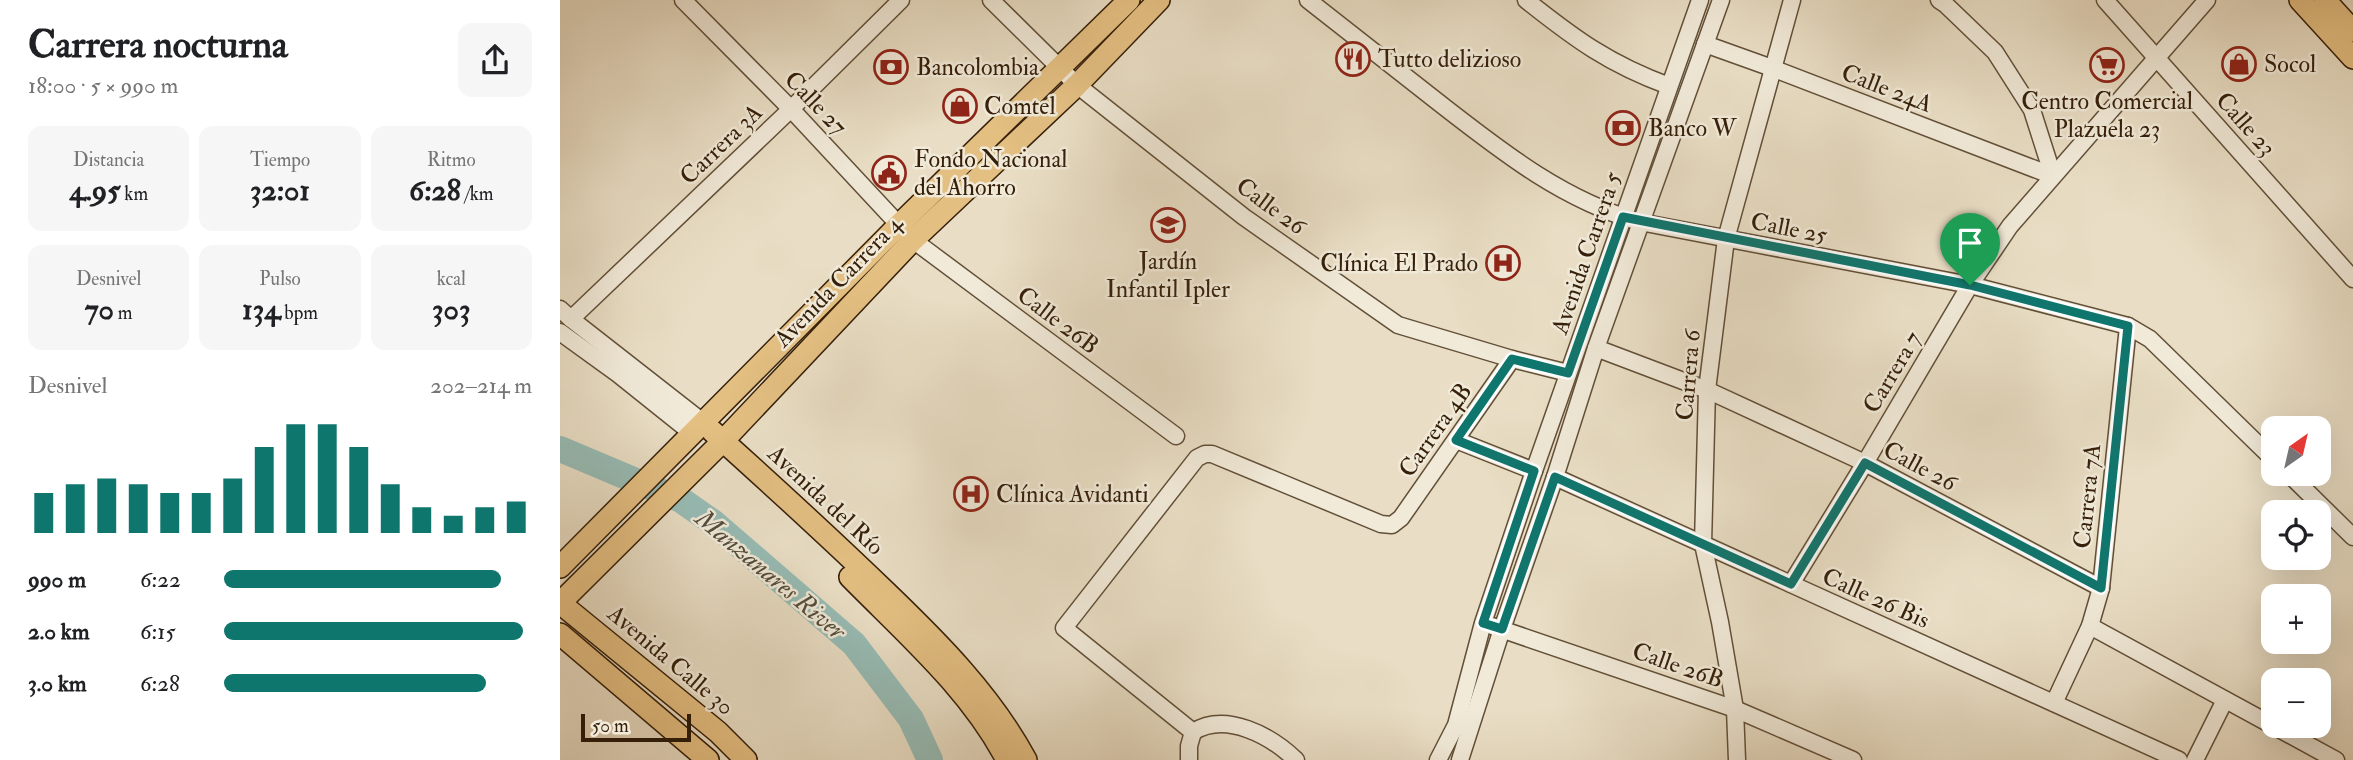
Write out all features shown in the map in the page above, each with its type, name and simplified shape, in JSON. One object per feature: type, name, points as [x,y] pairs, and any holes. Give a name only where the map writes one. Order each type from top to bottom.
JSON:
[{"type":"main road","name":"Avenida Carrera 4","points":[[560,603],[718,445],[906,232],[1060,67],[1129,0]]},
{"type":"main road","name":"Avenida Carrera 4","points":[[560,567],[699,429],[906,232],[1077,85],[1159,0]]},
{"type":"main road","points":[[2300,0],[2353,58]]},
{"type":"main road","points":[[2325,0],[2353,31]]},
{"type":"main road","name":"Avenida del Río","points":[[699,429],[835,542],[932,636],[994,710],[1026,760]]},
{"type":"main road","name":"Avenida del Río","points":[[718,445],[920,648],[981,720],[1007,760]]},
{"type":"main road","points":[[584,580],[580,606],[593,629]]},
{"type":"main road","name":"Avenida Calle 30","points":[[560,603],[718,732],[746,760]]},
{"type":"main road","points":[[560,634],[702,758]]},
{"type":"street","name":"Calle 27","points":[[684,0],[906,232]]},
{"type":"street","name":"Carrera 3A","points":[[564,320],[791,109],[901,0]]},
{"type":"street","name":"Calle 26","points":[[990,0],[1077,85],[1244,217],[1398,325],[1568,373]]},
{"type":"street","name":"Calle 25","points":[[1308,0],[1504,153],[1557,188],[1640,222],[1970,285],[2128,326],[2150,338],[2261,447]]},
{"type":"street","points":[[1526,0],[1595,53],[1633,73],[1669,86]]},
{"type":"street","name":"Avenida Carrera 5","points":[[1438,760],[1456,725],[1483,623],[1534,471],[1700,0]]},
{"type":"street","name":"Avenida Carrera 5","points":[[1460,760],[1596,348],[1721,0]]},
{"type":"street","name":"Carrera 6","points":[[1737,760],[1735,709],[1703,544],[1707,390],[1726,239],[1792,0]]},
{"type":"street","points":[[1938,0],[1995,52],[2032,110],[2053,176]]},
{"type":"street","name":"Calle 23","points":[[2105,0],[2353,279]]},
{"type":"street","name":"Carrera 7","points":[[1791,584],[1970,285],[2010,226],[2207,0]]},
{"type":"street","name":"Calle 24A","points":[[1705,44],[2053,176]]},
{"type":"street","name":"Calle 26B","points":[[906,232],[1176,436]]},
{"type":"street","name":"Avenida del Río","points":[[564,320],[699,429]]},
{"type":"street","name":"Carrera 7A","points":[[2054,703],[2091,626],[2101,588],[2128,326]]},
{"type":"street","name":"Calle 26","points":[[1596,348],[1707,390],[1865,463],[2101,588]]},
{"type":"street","name":"Carrera 4B","points":[[1193,732],[1064,628],[1197,458],[1212,454],[1381,524],[1392,524],[1401,518],[1512,359]]},
{"type":"street","points":[[1456,440],[1534,471]]},
{"type":"street","name":"Calle 26 Bis","points":[[1555,477],[2179,760]]},
{"type":"street","points":[[2301,486],[2353,537]]},
{"type":"street","name":"Calle 26B","points":[[1483,623],[1735,709],[1853,760]]},
{"type":"street","points":[[2091,626],[2336,760]]},
{"type":"street","points":[[2195,760],[2225,700]]},
{"type":"street","points":[[1189,760],[1193,732],[1202,726],[1220,724],[1254,730],[1296,760]]},
{"type":"street","points":[[702,758],[718,732]]},
{"type":"waterway","name":"Manzanares River","points":[[560,449],[681,500],[714,523],[854,644],[911,719],[930,760]]},
{"type":"place","name":"Tutto delizioso","points":[[1353,59]]},
{"type":"place","name":"Socol","points":[[2239,64]]},
{"type":"place","name":"Centro Comercial Plazuela 23","points":[[2107,65]]},
{"type":"place","name":"Bancolombia","points":[[891,67]]},
{"type":"place","name":"Comtel","points":[[960,106]]},
{"type":"place","name":"Banco W","points":[[1623,128]]},
{"type":"place","name":"Fondo Nacional del Ahorro","points":[[889,173]]},
{"type":"place","name":"Jardín Infantil Ipler","points":[[1168,225]]},
{"type":"place","name":"Clínica El Prado","points":[[1503,263]]},
{"type":"place","name":"Clínica Avidanti","points":[[971,494]]},
{"type":"route","points":[[1623,217],[1970,285],[2128,326],[2101,588],[1865,463],[1791,584],[1555,477],[1502,629],[1483,623],[1534,471],[1456,440],[1512,359],[1568,373],[1623,217]]}]
